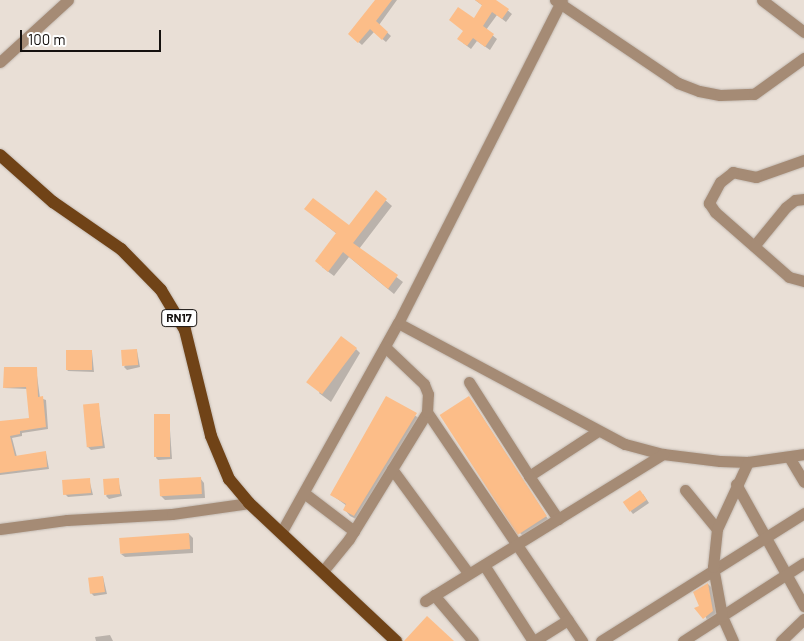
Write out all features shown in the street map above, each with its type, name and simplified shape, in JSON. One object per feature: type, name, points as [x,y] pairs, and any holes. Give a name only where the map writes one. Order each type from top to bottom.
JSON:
[{"type":"main road","name":"RN17","points":[[0,155],[53,202],[121,249],[170,302],[194,356],[216,452],[229,479],[249,503],[282,531],[396,641]]},
{"type":"street","points":[[0,62],[68,0]]},
{"type":"street","points":[[762,0],[804,32]]},
{"type":"street","points":[[282,531],[398,323],[559,1],[678,83],[699,91],[754,94],[804,58]]},
{"type":"street","points":[[804,160],[756,177],[733,172],[720,182],[710,198],[710,207],[789,277],[804,281]]},
{"type":"street","points":[[754,246],[786,206],[795,200],[804,199]]},
{"type":"street","points":[[398,323],[625,444],[663,454],[748,462],[804,454]]},
{"type":"street","points":[[323,571],[354,531],[426,412],[428,394],[424,384],[385,347]]},
{"type":"street","points":[[469,382],[558,519]]},
{"type":"street","points":[[426,412],[518,544],[582,641]]},
{"type":"street","points":[[529,476],[598,431]]},
{"type":"street","points":[[473,641],[430,598],[663,454]]},
{"type":"street","points":[[789,457],[804,482]]},
{"type":"street","points":[[733,641],[722,616],[713,568],[717,528],[736,484],[748,462]]},
{"type":"street","points":[[392,469],[468,574]]},
{"type":"street","points":[[736,484],[804,606]]},
{"type":"street","points":[[685,490],[717,528]]},
{"type":"street","points":[[304,493],[354,531]]},
{"type":"street","points":[[0,529],[67,520],[172,514],[249,503]]},
{"type":"street","points":[[601,641],[713,568],[804,513]]},
{"type":"street","points":[[683,641],[804,563]]},
{"type":"street","points":[[484,565],[534,641],[568,620]]},
{"type":"street","points":[[781,641],[804,619]]},
{"type":"building","points":[[375,0],[392,0],[376,21],[388,32],[382,40],[370,29],[358,43],[348,34]]},
{"type":"building","points":[[475,0],[496,0],[509,9],[502,19],[492,12],[483,26],[494,34],[485,47],[473,38],[467,46],[457,39],[463,31],[449,20],[458,7],[474,18],[482,5]]},
{"type":"building","points":[[376,190],[387,199],[353,243],[398,275],[388,289],[343,252],[328,272],[315,261],[336,233],[304,209],[313,198],[349,225]]},
{"type":"building","points":[[341,336],[357,348],[322,394],[306,382]]},
{"type":"building","points":[[137,349],[138,365],[122,366],[121,350]]},
{"type":"building","points":[[66,350],[92,350],[92,370],[66,370]]},
{"type":"building","points":[[4,367],[37,367],[38,397],[43,396],[46,427],[20,431],[20,434],[10,436],[15,456],[46,451],[47,467],[0,473],[0,421],[29,418],[26,387],[3,388]]},
{"type":"building","points":[[386,396],[417,413],[354,516],[343,510],[346,504],[330,495]]},
{"type":"building","points":[[469,396],[547,516],[518,535],[440,415]]},
{"type":"building","points":[[99,403],[103,446],[87,447],[83,404]]},
{"type":"building","points":[[154,414],[170,414],[170,457],[154,457]]},
{"type":"building","points":[[201,477],[202,494],[160,496],[159,479]]},
{"type":"building","points":[[90,478],[91,493],[63,495],[62,480]]},
{"type":"building","points":[[119,478],[120,494],[104,495],[103,479]]},
{"type":"building","points":[[640,490],[647,500],[630,512],[623,502]]},
{"type":"building","points":[[189,533],[190,549],[120,554],[119,538]]},
{"type":"building","points":[[103,576],[105,592],[90,594],[88,578]]},
{"type":"building","points":[[708,583],[713,611],[703,619],[694,608],[699,606],[693,592]]},
{"type":"building","points":[[427,616],[454,641],[404,641]]}]
